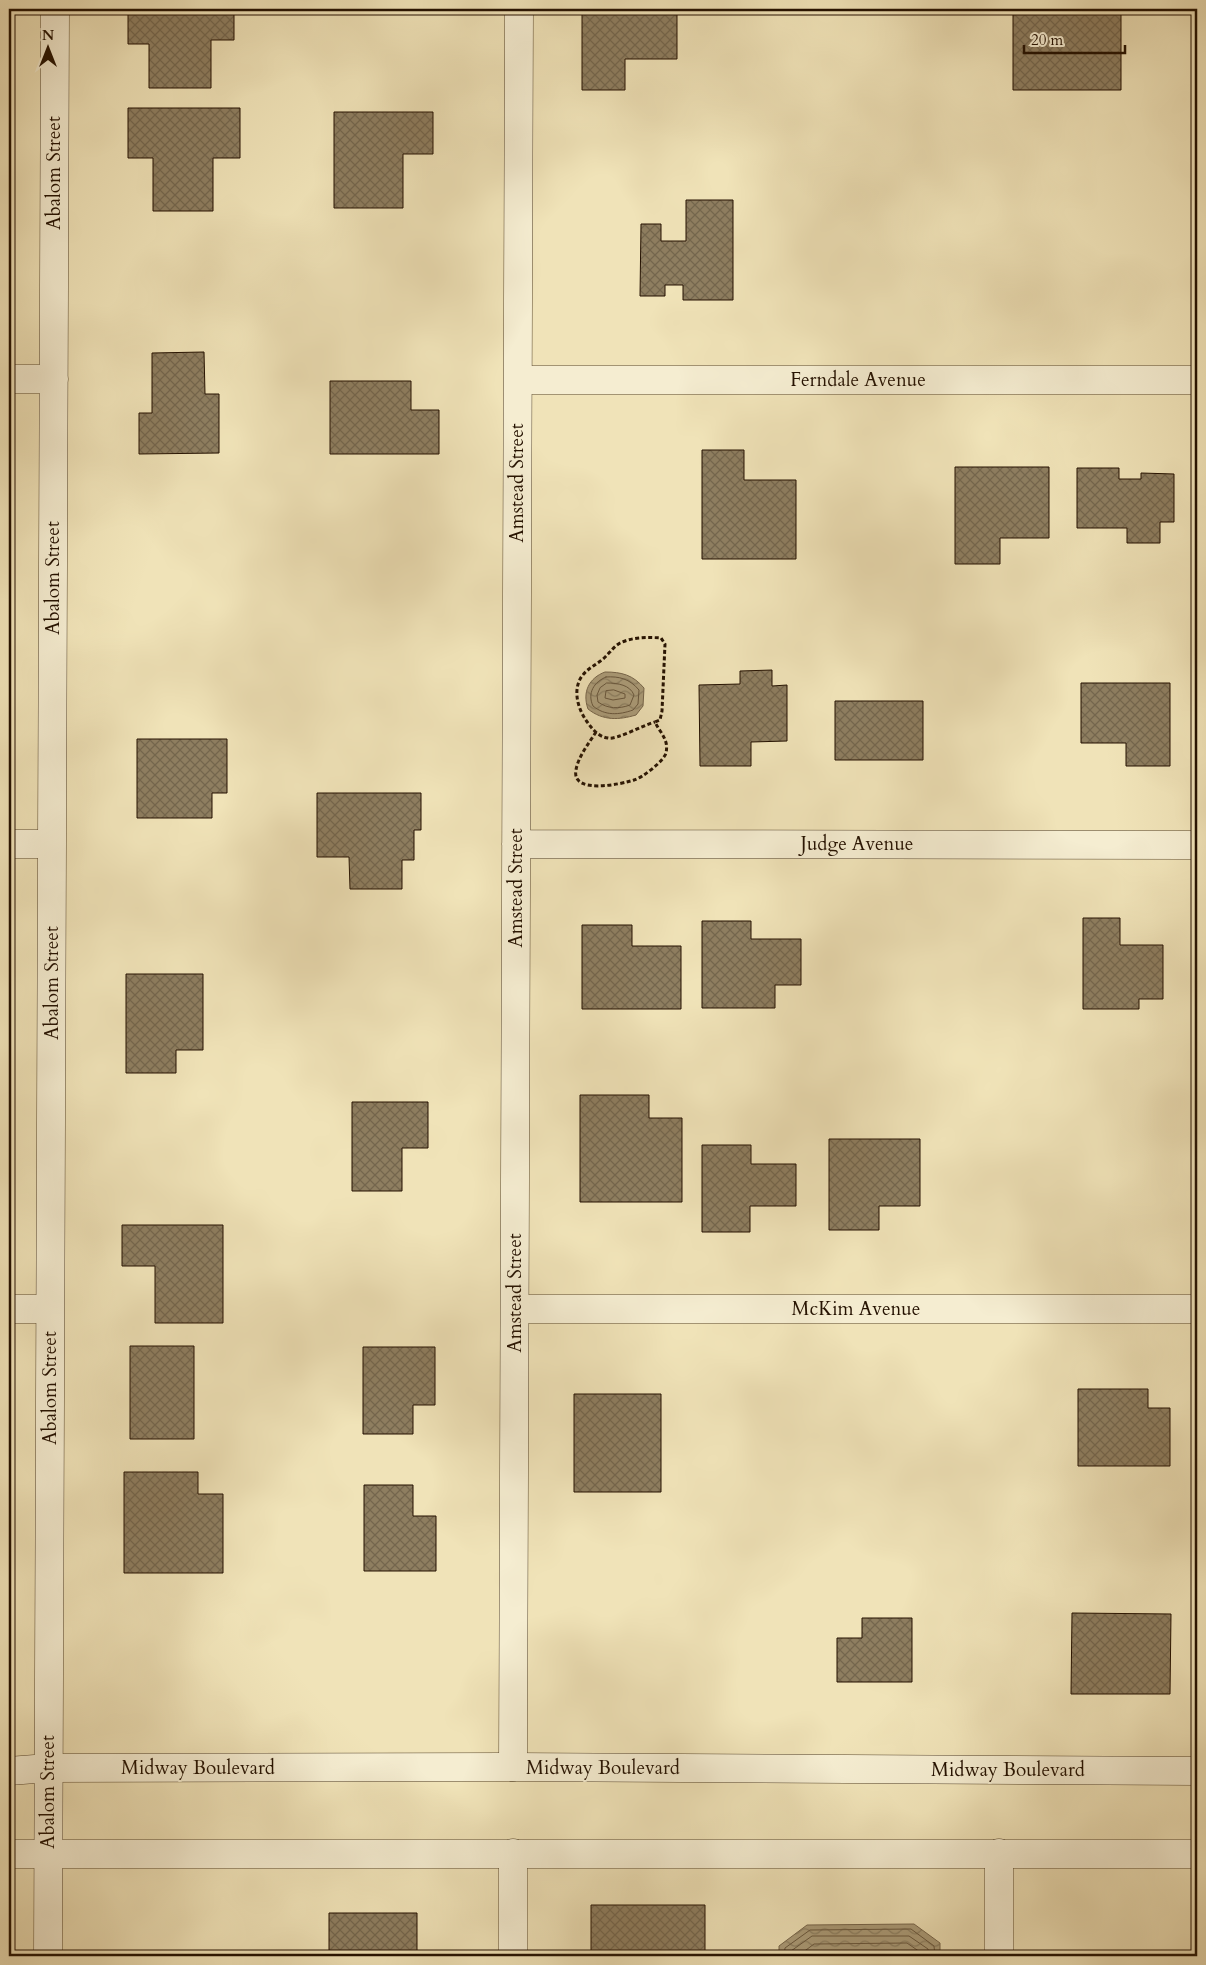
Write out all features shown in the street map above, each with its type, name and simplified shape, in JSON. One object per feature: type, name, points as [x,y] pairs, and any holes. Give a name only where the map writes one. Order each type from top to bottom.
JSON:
[{"type":"street","name":"Abalom Street","points":[[48,1956],[55,9]]},
{"type":"street","name":"Amstead Street","points":[[513,1767],[519,9]]},
{"type":"street","points":[[9,380],[54,380]]},
{"type":"street","name":"Ferndale Avenue","points":[[518,380],[1197,380]]},
{"type":"street","points":[[9,844],[52,844]]},
{"type":"street","name":"Judge Avenue","points":[[516,844],[1197,845]]},
{"type":"street","points":[[9,1309],[50,1309]]},
{"type":"street","name":"McKim Avenue","points":[[515,1309],[1197,1309]]},
{"type":"street","name":"Midway Boulevard","points":[[9,1771],[48,1768],[513,1767],[1197,1771]]},
{"type":"street","points":[[513,1853],[513,1956]]},
{"type":"street","points":[[999,1853],[999,1956]]},
{"type":"street","points":[[9,1854],[1197,1854]]},
{"type":"path","points":[[662,638],[664,644],[662,711],[660,720],[655,722],[636,728],[618,738],[599,736],[579,709],[577,699],[581,677],[592,665],[603,659],[618,644],[628,640],[662,638]]},
{"type":"path","points":[[596,732],[575,771],[576,778],[583,785],[598,787],[636,780],[660,762],[666,754],[666,742],[664,735],[659,731],[655,722]]},
{"type":"water","points":[[605,672],[627,675],[644,688],[643,706],[636,715],[611,718],[599,716],[588,709],[586,697],[588,686],[595,678]]},
{"type":"water","points":[[914,1924],[940,1943],[940,1956],[779,1956],[779,1946],[807,1925]]},
{"type":"building","points":[[128,9],[234,9],[234,40],[211,40],[211,88],[149,88],[149,44],[128,44]]},
{"type":"building","points":[[582,9],[677,9],[677,59],[625,59],[625,90],[582,90]]},
{"type":"building","points":[[1013,9],[1121,9],[1121,90],[1013,90]]},
{"type":"building","points":[[128,108],[240,108],[240,158],[213,158],[213,211],[153,211],[153,158],[128,158]]},
{"type":"building","points":[[334,112],[433,112],[433,154],[403,154],[403,208],[334,208]]},
{"type":"building","points":[[686,200],[733,200],[733,300],[683,300],[683,285],[665,285],[665,296],[640,296],[641,224],[661,224],[661,241],[686,241]]},
{"type":"building","points":[[204,352],[205,394],[219,394],[219,453],[139,454],[139,413],[152,413],[152,353]]},
{"type":"building","points":[[330,381],[411,381],[411,410],[439,410],[439,454],[330,454]]},
{"type":"building","points":[[702,450],[744,450],[744,480],[796,480],[796,559],[702,559]]},
{"type":"building","points":[[955,467],[1049,467],[1049,538],[1000,538],[1000,564],[955,564]]},
{"type":"building","points":[[1077,468],[1119,468],[1119,479],[1141,479],[1141,473],[1174,474],[1174,522],[1160,522],[1160,543],[1127,543],[1127,528],[1077,528]]},
{"type":"building","points":[[772,670],[772,686],[787,685],[787,741],[751,742],[751,766],[700,766],[699,685],[740,684],[740,671]]},
{"type":"building","points":[[1081,683],[1170,683],[1170,766],[1126,766],[1126,743],[1081,743]]},
{"type":"building","points":[[835,701],[923,701],[923,760],[835,760]]},
{"type":"building","points":[[137,739],[227,739],[227,793],[212,793],[212,818],[137,818]]},
{"type":"building","points":[[317,793],[421,793],[421,830],[414,830],[414,860],[402,860],[402,889],[350,889],[349,857],[317,857]]},
{"type":"building","points":[[1083,918],[1120,918],[1120,945],[1163,945],[1163,999],[1139,999],[1139,1009],[1083,1009]]},
{"type":"building","points":[[702,921],[751,921],[751,939],[801,939],[801,985],[775,985],[775,1008],[702,1008]]},
{"type":"building","points":[[582,925],[632,925],[632,946],[681,946],[681,1009],[582,1009]]},
{"type":"building","points":[[126,974],[203,974],[203,1050],[176,1050],[176,1073],[126,1073]]},
{"type":"building","points":[[580,1095],[649,1095],[649,1118],[682,1118],[682,1202],[580,1202]]},
{"type":"building","points":[[352,1102],[428,1102],[428,1148],[402,1148],[402,1191],[352,1191]]},
{"type":"building","points":[[829,1139],[920,1139],[920,1206],[879,1206],[879,1230],[829,1230]]},
{"type":"building","points":[[702,1145],[751,1145],[751,1164],[796,1164],[796,1206],[750,1206],[750,1232],[702,1232]]},
{"type":"building","points":[[122,1225],[223,1225],[223,1323],[155,1323],[155,1266],[122,1266]]},
{"type":"building","points":[[130,1346],[194,1346],[194,1439],[130,1439]]},
{"type":"building","points":[[363,1347],[435,1347],[435,1405],[413,1405],[413,1434],[363,1434]]},
{"type":"building","points":[[1078,1389],[1148,1389],[1148,1408],[1170,1408],[1170,1466],[1078,1466]]},
{"type":"building","points":[[574,1394],[661,1394],[661,1492],[574,1492]]},
{"type":"building","points":[[124,1472],[198,1472],[198,1494],[223,1494],[223,1573],[124,1573]]},
{"type":"building","points":[[364,1485],[413,1485],[413,1516],[436,1516],[436,1571],[364,1571]]},
{"type":"building","points":[[1072,1613],[1171,1614],[1170,1694],[1071,1694]]},
{"type":"building","points":[[862,1618],[912,1618],[912,1682],[837,1682],[837,1638],[862,1638]]},
{"type":"building","points":[[591,1905],[705,1905],[705,1956],[591,1956]]},
{"type":"building","points":[[329,1913],[417,1913],[417,1956],[329,1956]]}]
